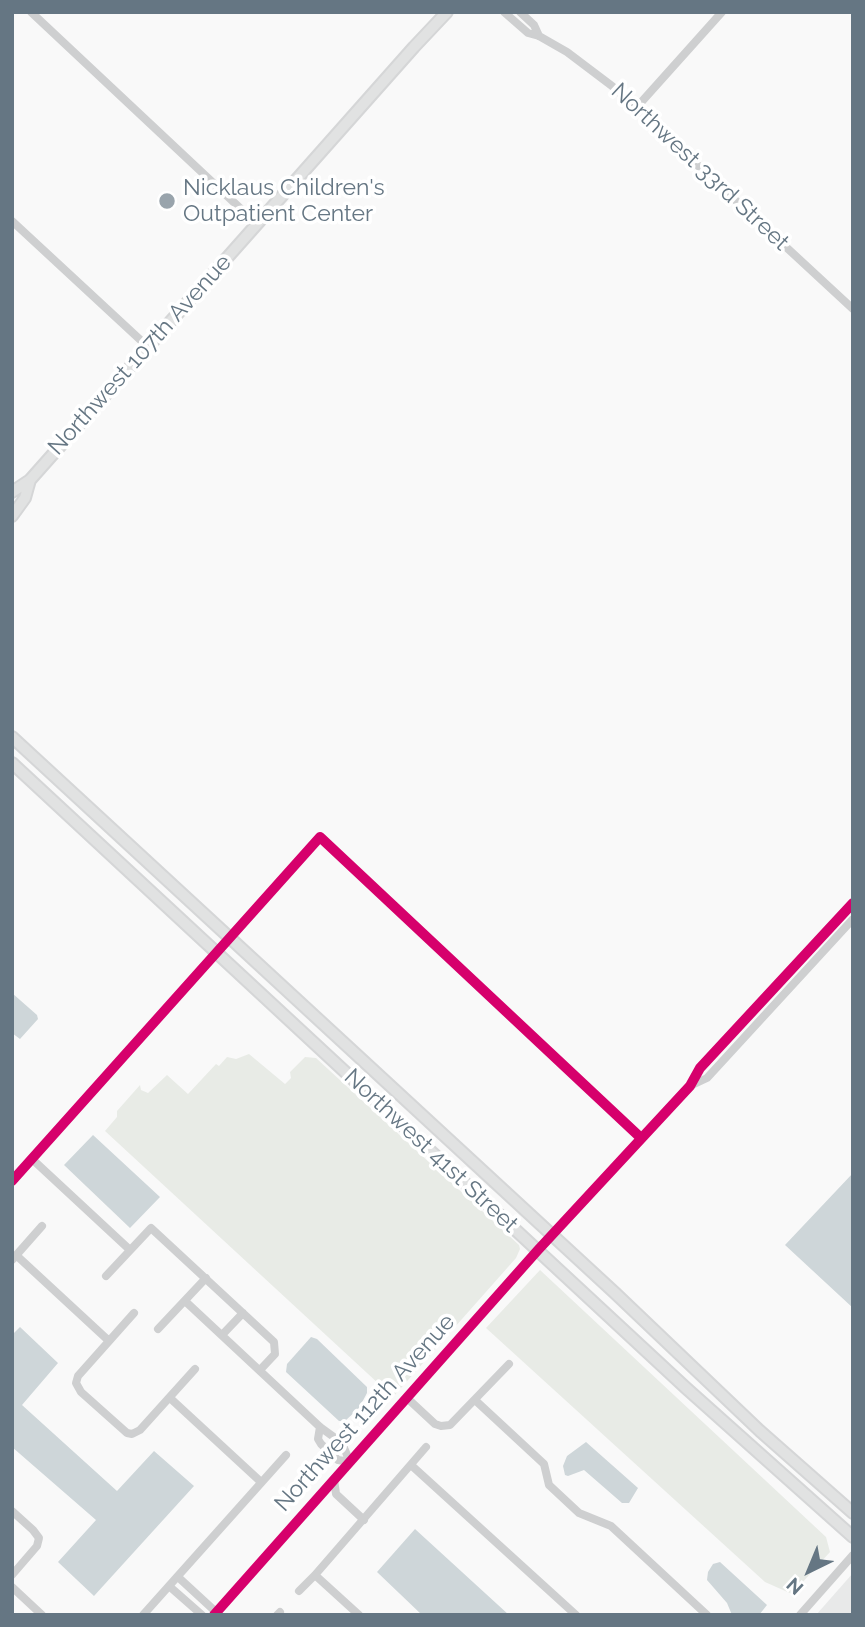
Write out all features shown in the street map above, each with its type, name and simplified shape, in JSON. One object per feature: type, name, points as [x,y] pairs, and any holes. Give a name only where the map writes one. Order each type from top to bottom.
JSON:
[{"type":"main road","name":"Northwest 107th Avenue","points":[[12,492],[30,480],[447,12]]},
{"type":"main road","name":"Northwest 107th Avenue","points":[[12,516],[25,498],[30,480]]},
{"type":"main road","name":"Northwest 41st Street","points":[[12,737],[447,1138],[550,1237],[644,1320],[777,1447],[853,1513]]},
{"type":"main road","name":"Northwest 41st Street","points":[[12,763],[538,1250],[853,1537]]},
{"type":"main road","points":[[751,1445],[777,1447]]},
{"type":"street","points":[[31,12],[257,224]]},
{"type":"street","name":"Northwest 33rd Street","points":[[504,12],[528,33],[539,36],[585,64],[853,309]]},
{"type":"street","name":"Northwest 33rd Street","points":[[520,12],[534,25],[539,36]]},
{"type":"street","points":[[636,108],[722,12]]},
{"type":"street","points":[[12,221],[148,347]]},
{"type":"street","points":[[12,1181],[320,836],[641,1138]]},
{"type":"street","points":[[690,1086],[700,1068],[853,903]]},
{"type":"street","points":[[690,1086],[707,1078],[853,919]]},
{"type":"street","name":"Northwest 112th Avenue","points":[[215,1613],[538,1250],[690,1086]]},
{"type":"street","points":[[32,1159],[130,1251]]},
{"type":"street","points":[[42,1226],[14,1258],[109,1341]]},
{"type":"street","points":[[106,1276],[151,1228],[271,1340],[276,1348],[273,1356],[260,1370]]},
{"type":"street","points":[[158,1329],[205,1278]]},
{"type":"street","points":[[185,1301],[323,1429],[342,1443],[342,1446]]},
{"type":"street","points":[[134,1313],[79,1373],[76,1383],[81,1392],[127,1433],[134,1434],[195,1369]]},
{"type":"street","points":[[222,1335],[243,1313]]},
{"type":"street","points":[[407,1398],[435,1424],[443,1427],[452,1424],[509,1364]]},
{"type":"street","points":[[170,1398],[261,1482]]},
{"type":"street","points":[[475,1400],[544,1464],[549,1485],[579,1513],[611,1526],[707,1615]]},
{"type":"street","points":[[323,1429],[332,1440],[347,1450],[350,1462],[338,1460],[325,1448],[318,1439],[323,1429]]},
{"type":"street","points":[[325,1448],[332,1440]]},
{"type":"street","points":[[299,1591],[316,1575],[426,1447]]},
{"type":"street","points":[[144,1615],[285,1455]]},
{"type":"street","points":[[411,1465],[576,1615]]},
{"type":"street","points":[[334,1479],[336,1494],[364,1520]]},
{"type":"street","points":[[12,1511],[39,1538],[37,1546],[12,1575]]},
{"type":"street","points":[[800,1615],[853,1555]]},
{"type":"street","points":[[316,1575],[359,1615]]},
{"type":"street","points":[[178,1577],[215,1613]]},
{"type":"street","points":[[169,1586],[201,1615]]},
{"type":"street","points":[[12,1587],[42,1615]]},
{"type":"street","points":[[186,1601],[194,1591]]},
{"type":"shaded area","points":[[12,993],[37,1015],[38,1019],[20,1039],[12,1033]]},
{"type":"shaded area","points":[[249,1054],[285,1084],[291,1078],[290,1072],[305,1057],[316,1058],[519,1245],[516,1258],[393,1397],[105,1131],[117,1117],[117,1111],[140,1085],[141,1090],[148,1093],[167,1075],[188,1094],[216,1064],[219,1066],[227,1057],[236,1059]]},
{"type":"shaded area","points":[[93,1135],[160,1197],[130,1228],[64,1165]]},
{"type":"shaded area","points":[[853,1173],[853,1308],[785,1245]]},
{"type":"shaded area","points":[[540,1270],[826,1537],[830,1552],[792,1594],[765,1582],[486,1328]]},
{"type":"shaded area","points":[[20,1327],[58,1363],[22,1405],[117,1491],[154,1451],[194,1486],[94,1596],[58,1562],[96,1520],[12,1447],[12,1335]]},
{"type":"shaded area","points":[[311,1337],[317,1339],[367,1387],[367,1393],[359,1408],[345,1421],[339,1421],[286,1372],[287,1364]]},
{"type":"shaded area","points":[[586,1442],[638,1488],[629,1503],[622,1503],[584,1470],[565,1475],[563,1466],[567,1456]]},
{"type":"shaded area","points":[[415,1529],[509,1615],[422,1615],[377,1572]]},
{"type":"shaded area","points":[[720,1562],[767,1605],[759,1615],[732,1615],[727,1603],[707,1580],[713,1564]]},
{"type":"shaded area","points":[[853,1573],[853,1615],[816,1615]]},
{"type":"cycle path","points":[[12,1181],[320,837],[641,1138]]},
{"type":"cycle path","points":[[214,1615],[538,1250],[690,1086],[700,1068],[853,903]]},
{"type":"place","name":"Nicklaus Children's Outpatient Center","points":[[167,201]]}]
